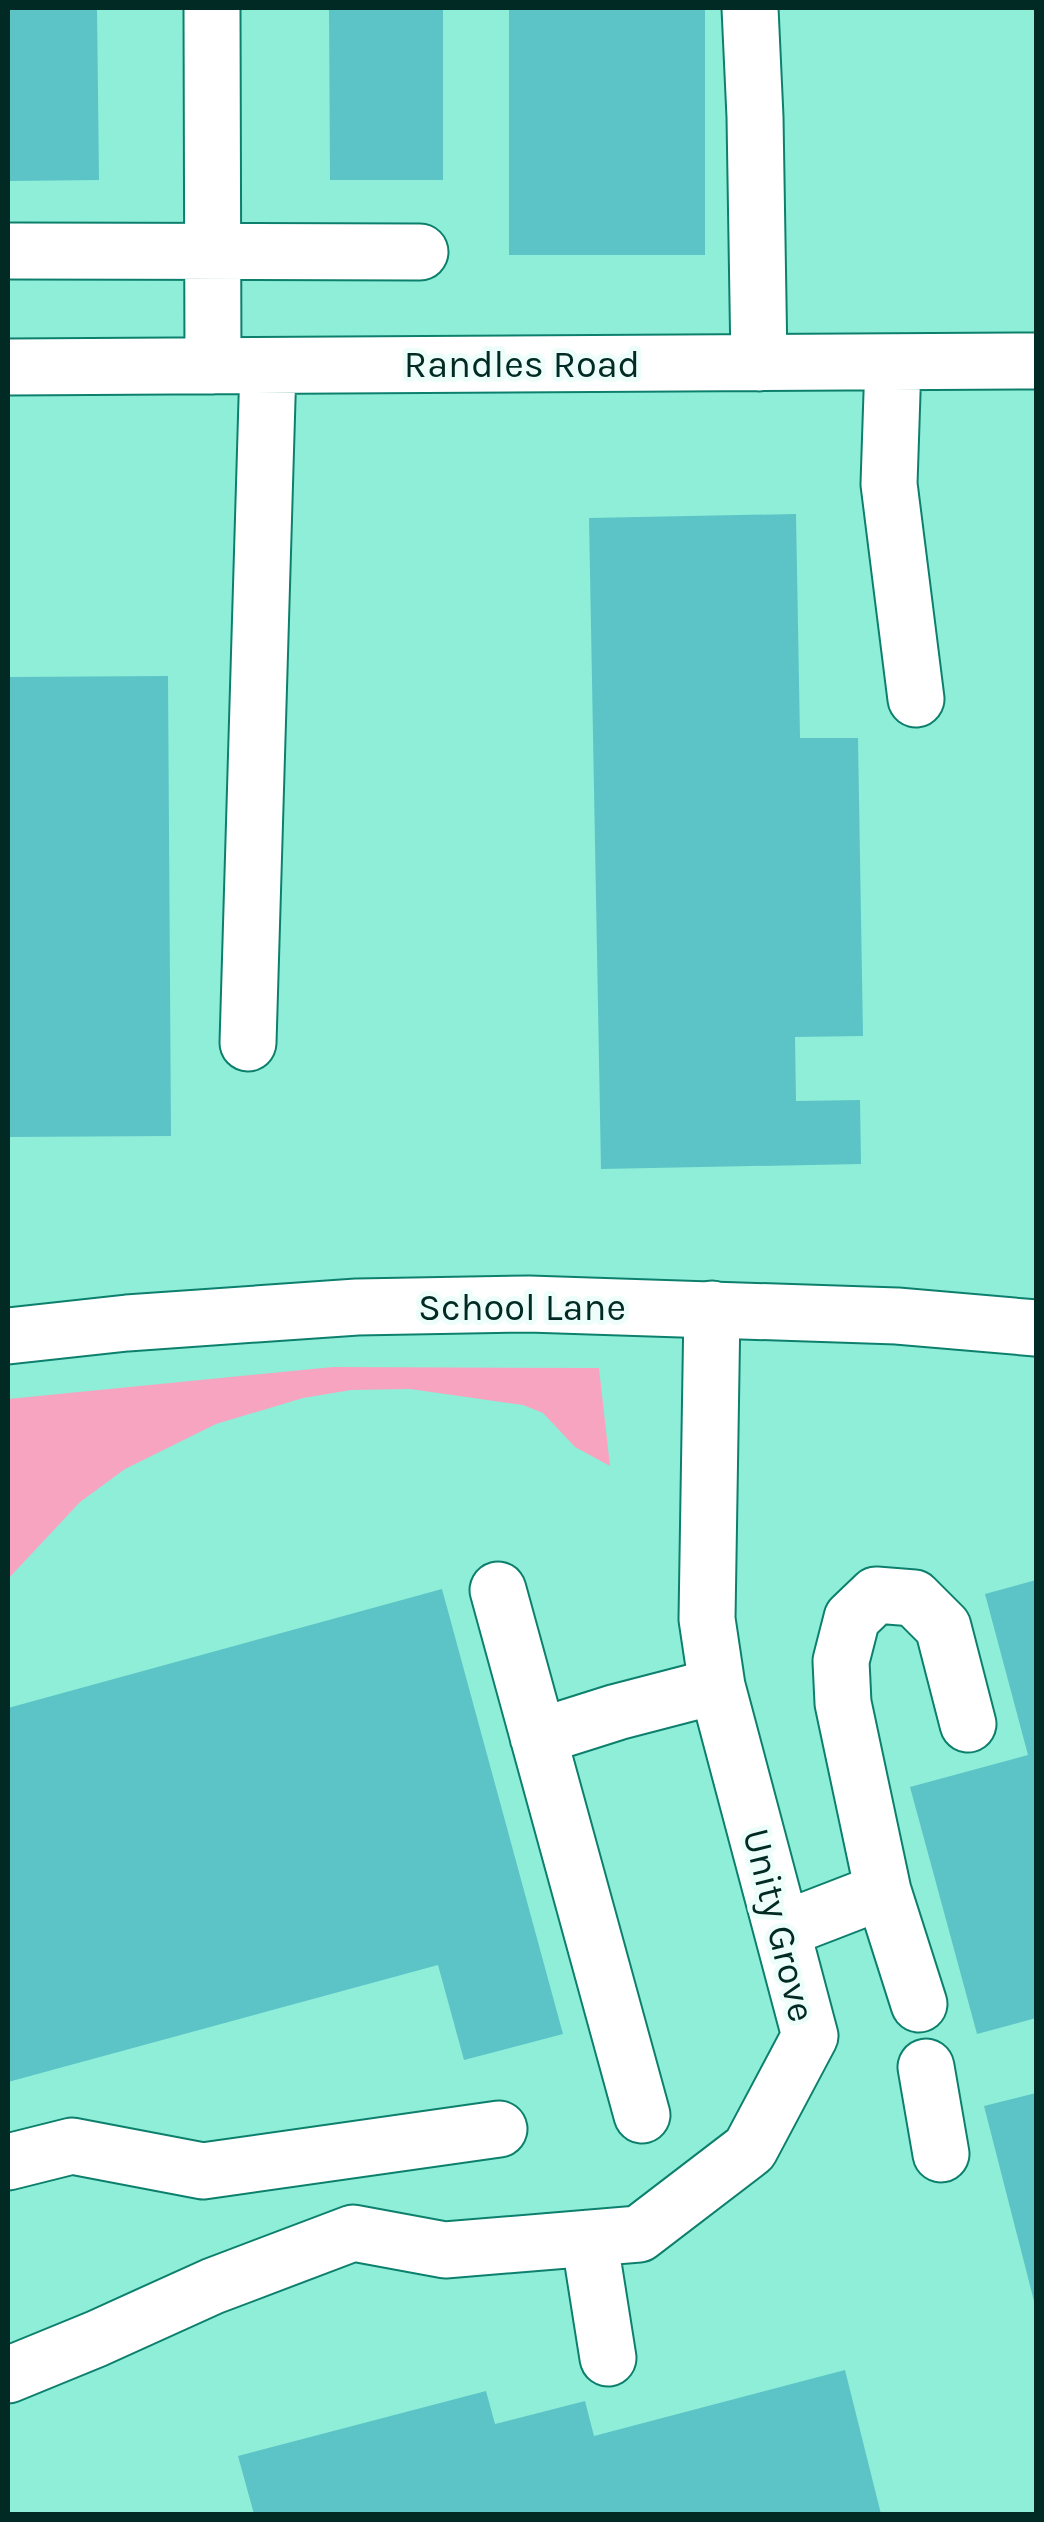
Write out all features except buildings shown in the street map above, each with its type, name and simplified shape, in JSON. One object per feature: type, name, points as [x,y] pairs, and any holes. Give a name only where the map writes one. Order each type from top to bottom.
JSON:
[{"type":"street","points":[[212,8],[213,366]]},
{"type":"street","points":[[750,8],[759,363]]},
{"type":"street","points":[[8,251],[420,252]]},
{"type":"street","points":[[893,362],[890,484],[916,699]]},
{"type":"street","name":"Randles Road","points":[[8,367],[1036,362]]},
{"type":"street","points":[[248,1043],[268,366]]},
{"type":"street","name":"School Lane","points":[[8,1336],[127,1323],[357,1308],[529,1304],[897,1316],[1036,1328]]},
{"type":"street","name":"Unity Grove","points":[[8,2375],[213,2286],[353,2233],[445,2250],[639,2234],[750,2149],[810,2036],[717,1686],[706,1618],[712,1309]]},
{"type":"street","points":[[498,1590],[642,2115]]},
{"type":"street","points":[[919,2004],[883,1890],[843,1704],[842,1661],[852,1618],[876,1595],[914,1598],[942,1626],[968,1724]]},
{"type":"street","points":[[538,1737],[717,1686]]},
{"type":"street","points":[[782,1930],[883,1890]]},
{"type":"street","points":[[926,2067],[942,2154]]},
{"type":"street","points":[[8,2162],[72,2146],[203,2170],[499,2129]]},
{"type":"street","points":[[589,2238],[608,2358]]},
{"type":"shaded area","points":[[333,1367],[599,1368],[610,1466],[575,1447],[543,1413],[523,1405],[410,1389],[351,1390],[303,1398],[216,1424],[125,1469],[80,1502],[8,1579],[8,1399]]}]
